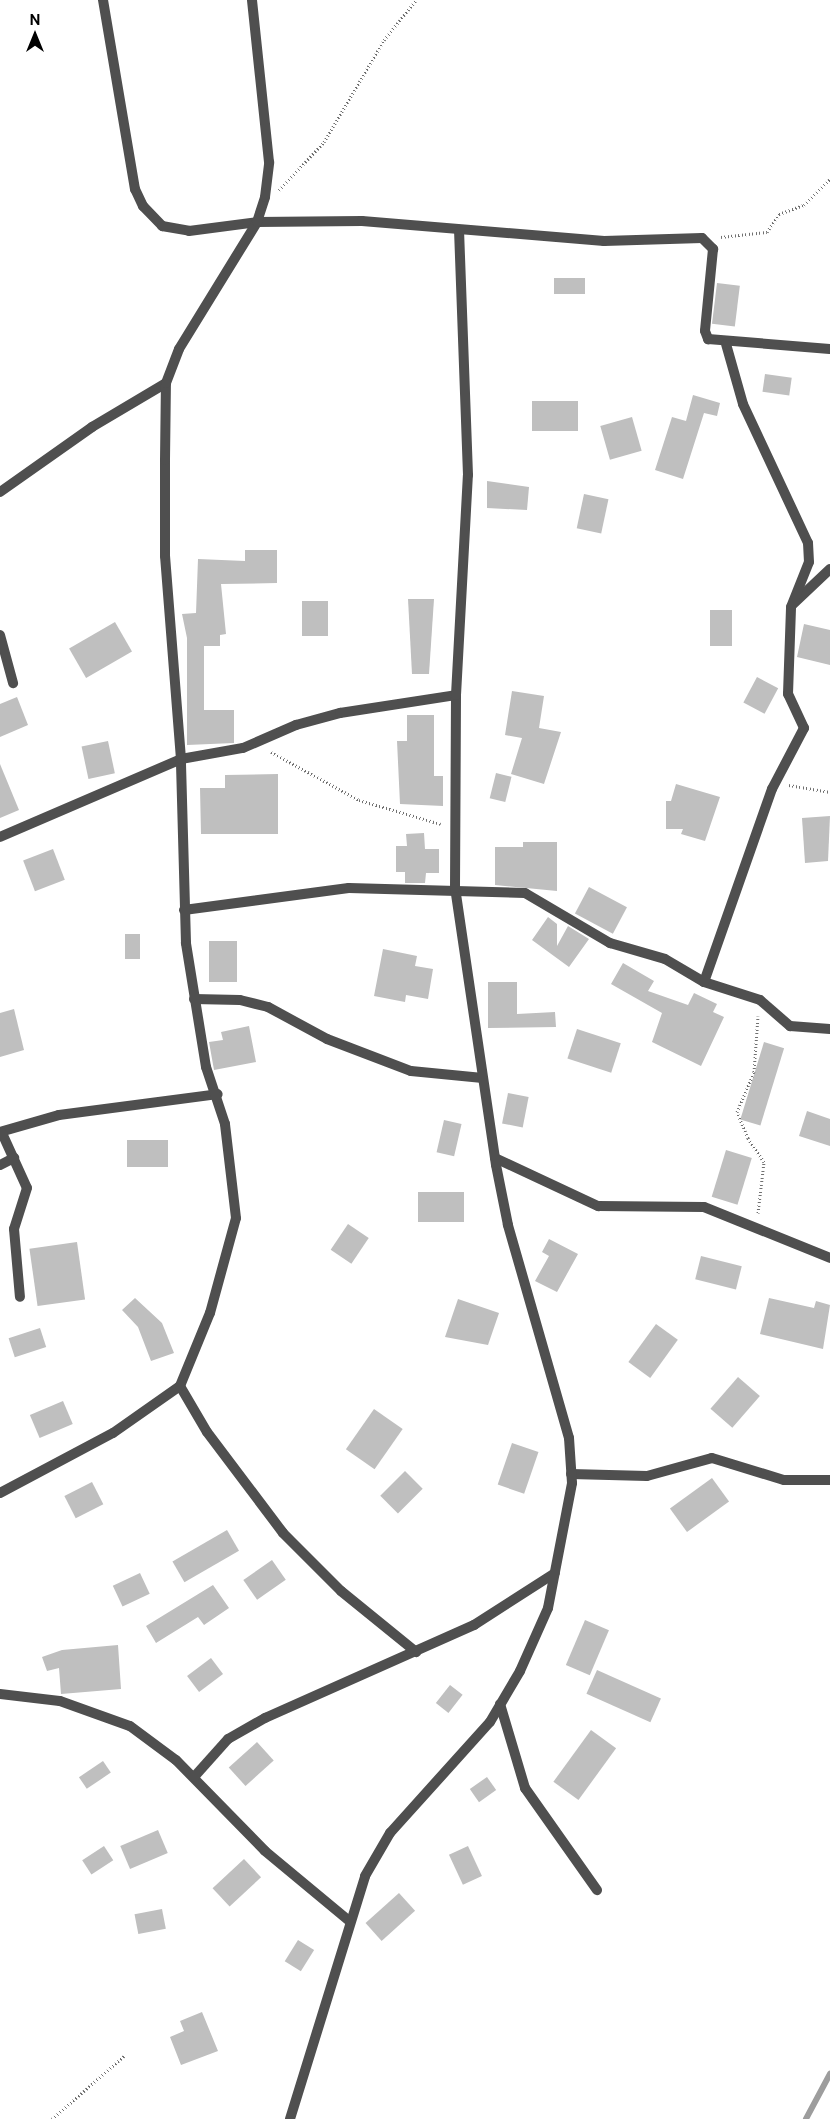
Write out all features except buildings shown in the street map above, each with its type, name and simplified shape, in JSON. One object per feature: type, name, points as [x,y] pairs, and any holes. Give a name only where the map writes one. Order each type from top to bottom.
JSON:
[{"type":"street","points":[[103,0],[130,170],[143,206],[162,226],[189,231],[257,222],[362,221],[459,231],[604,241],[702,238],[713,249],[706,335],[726,344],[830,349]]},
{"type":"street","points":[[0,1493],[113,1433],[180,1386],[213,1305],[236,1218],[233,1170],[218,1094],[206,1067],[194,999],[184,910],[181,759],[165,556],[166,383],[199,314],[257,222],[265,197],[269,162],[252,0]]},
{"type":"street","points":[[290,2119],[348,1920],[365,1876],[390,1833],[456,1763],[500,1704],[548,1608],[571,1474],[569,1438],[508,1225],[495,1158],[455,888],[456,695],[468,475],[459,231]]},
{"type":"street","points":[[704,982],[776,780],[804,728],[788,694],[791,607],[809,562],[808,543],[743,404],[726,344]]},
{"type":"street","points":[[0,492],[122,408],[166,383]]},
{"type":"street","points":[[791,607],[830,569]]},
{"type":"street","points":[[0,635],[13,683]]},
{"type":"street","points":[[0,837],[181,759],[243,748],[296,725],[340,713],[456,695]]},
{"type":"street","points":[[184,910],[349,888],[455,888],[525,893],[610,943],[665,960],[704,982],[760,1000],[790,1026],[830,1029]]},
{"type":"street","points":[[194,999],[240,1000],[268,1007],[327,1039],[411,1071],[483,1078]]},
{"type":"street","points":[[20,1297],[14,1230],[27,1188],[1,1133],[59,1115],[218,1094]]},
{"type":"street","points":[[0,1164],[14,1158]]},
{"type":"street","points":[[495,1158],[598,1206],[704,1207],[830,1258]]},
{"type":"street","points":[[180,1386],[207,1432],[283,1533],[341,1591],[416,1652]]},
{"type":"street","points":[[571,1474],[647,1476],[712,1458],[784,1480],[830,1480]]},
{"type":"street","points":[[194,1777],[228,1739],[265,1718],[474,1625],[555,1573]]},
{"type":"street","points":[[0,1694],[60,1701],[99,1712],[130,1726],[194,1777],[265,1851],[348,1920]]},
{"type":"street","points":[[500,1704],[525,1788],[597,1890]]},
{"type":"path","points":[[265,197],[284,188],[324,142],[384,40],[416,0]]},
{"type":"path","points":[[702,238],[767,232],[779,214],[804,205],[830,179]]},
{"type":"path","points":[[243,748],[274,753],[359,800],[455,827]]},
{"type":"path","points":[[776,780],[807,792],[830,792]]},
{"type":"path","points":[[755,1229],[764,1162],[748,1138],[737,1112],[754,1072],[760,1000]]},
{"type":"path","points":[[52,2119],[125,2055]]},
{"type":"waterway","points":[[806,2119],[830,2074]]}]
